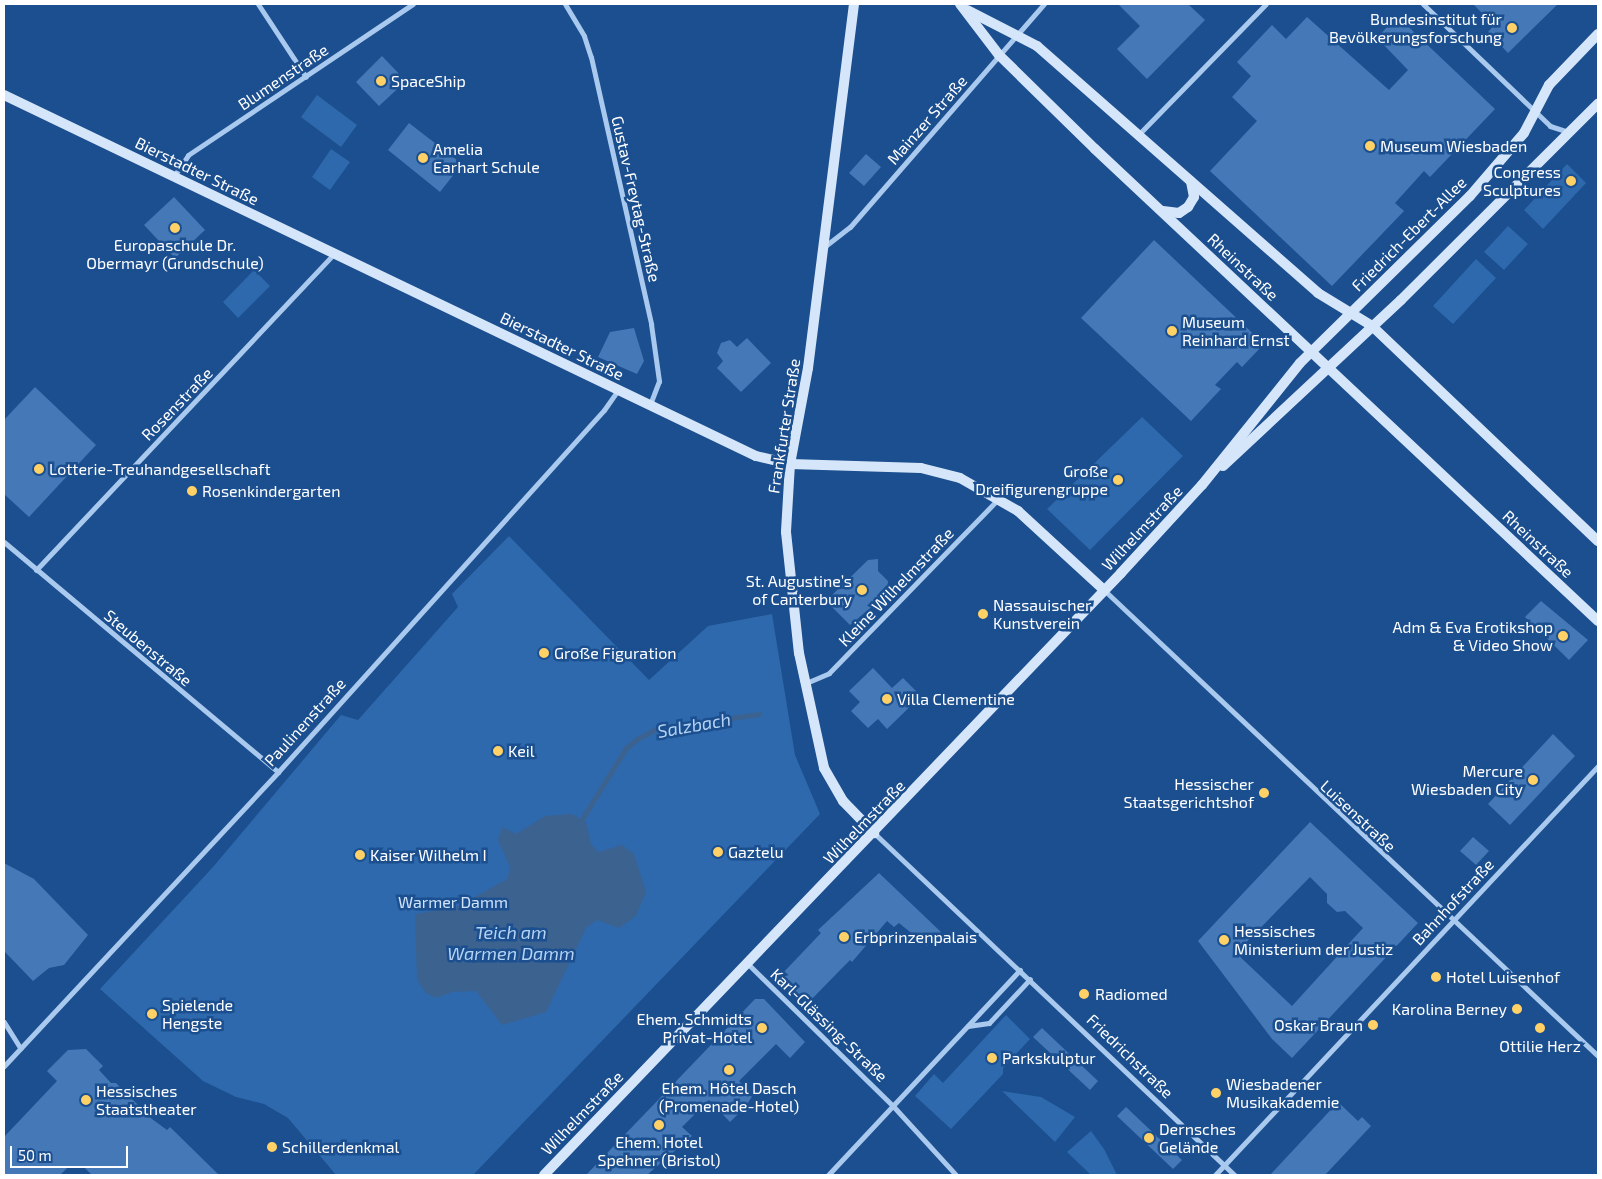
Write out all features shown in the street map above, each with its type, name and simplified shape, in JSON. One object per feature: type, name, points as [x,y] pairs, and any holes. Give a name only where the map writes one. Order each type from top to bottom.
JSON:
[{"type":"main road","name":"Frankfurter Straße","points":[[854,4],[824,248],[790,464],[786,532],[805,683],[824,768],[843,801],[874,833]]},
{"type":"main road","name":"Rheinstraße","points":[[962,6],[1018,33],[1138,134],[1318,293],[1372,326],[1598,541]]},
{"type":"main road","name":"Rheinstraße","points":[[962,6],[999,55],[1598,621]]},
{"type":"main road","name":"Friedrich-Ebert-Allee","points":[[1351,314],[1470,196],[1516,144],[1549,85],[1598,34]]},
{"type":"main road","name":"Bierstadter Straße","points":[[4,95],[756,456],[790,464],[921,468],[960,478],[999,498],[1028,519],[1104,590]]},
{"type":"main road","points":[[1372,326],[1598,104]]},
{"type":"main road","points":[[1162,211],[1173,214],[1188,207],[1194,197],[1191,181]]},
{"type":"main road","name":"Wilhelmstraße","points":[[1202,485],[1272,394],[1351,314]]},
{"type":"main road","name":"Wilhelmstraße","points":[[544,1175],[874,833],[1202,485],[1330,368],[1372,326]]},
{"type":"street","points":[[258,4],[306,77]]},
{"type":"street","name":"Blumenstraße","points":[[174,176],[188,155],[413,4]]},
{"type":"street","name":"Gustav-Freytag-Straße","points":[[565,4],[584,36],[591,57],[651,324],[659,381],[650,404]]},
{"type":"street","name":"Mainzer Straße","points":[[824,248],[850,227],[1044,4]]},
{"type":"street","points":[[1138,134],[1266,4]]},
{"type":"street","points":[[1423,4],[1555,129],[1570,132]]},
{"type":"street","name":"Rosenstraße","points":[[36,570],[334,254]]},
{"type":"street","name":"Paulinenstraße","points":[[4,1066],[278,772],[604,410],[618,390]]},
{"type":"street","name":"Kleine Wilhelmstraße","points":[[805,683],[829,673],[999,498]]},
{"type":"street","name":"Steubenstraße","points":[[4,542],[278,772]]},
{"type":"street","name":"Luisenstraße","points":[[1104,590],[1452,922],[1598,1056]]},
{"type":"street","name":"Bahnhofstraße","points":[[1215,1175],[1598,766]]},
{"type":"street","name":"Friedrichstraße","points":[[874,833],[1235,1175]]},
{"type":"street","name":"Karl-Glässing-Straße","points":[[747,963],[893,1106],[956,1175]]},
{"type":"street","points":[[828,1175],[1020,970]]},
{"type":"street","points":[[968,1026],[989,1022],[1030,979]]},
{"type":"street","points":[[4,1022],[20,1048]]},
{"type":"green space","points":[[317,95],[357,125],[341,147],[301,117]]},
{"type":"green space","points":[[331,149],[350,162],[330,190],[312,177]]},
{"type":"green space","points":[[1567,164],[1586,183],[1543,229],[1524,210]]},
{"type":"green space","points":[[1508,226],[1528,244],[1504,270],[1484,252]]},
{"type":"green space","points":[[1476,259],[1496,278],[1453,324],[1433,306]]},
{"type":"green space","points":[[254,270],[270,286],[238,318],[223,302]]},
{"type":"green space","points":[[1142,417],[1183,456],[1090,550],[1047,509]]},
{"type":"green space","name":"Warmer Damm","points":[[509,536],[649,680],[708,626],[772,614],[795,755],[820,814],[473,1175],[336,1175],[288,1118],[264,1104],[236,1097],[203,1081],[100,989],[213,867],[341,715],[358,720],[458,607],[452,594]]},
{"type":"green space","points":[[1006,1015],[1030,1039],[1003,1068],[1003,1074],[951,1129],[915,1096],[934,1074],[943,1083]]},
{"type":"green space","points":[[1002,1091],[1041,1097],[1075,1117],[1055,1142]]},
{"type":"green space","points":[[1091,1131],[1104,1149],[1117,1175],[1091,1175],[1067,1152]]},
{"type":"water","name":"Teich am Warmen Damm","points":[[572,814],[586,822],[591,844],[598,852],[622,845],[634,854],[646,892],[636,916],[619,928],[597,920],[586,928],[546,1012],[502,1025],[476,991],[452,992],[436,998],[426,993],[417,980],[415,914],[457,907],[507,879],[510,867],[498,840],[502,827],[516,834],[545,816]]},
{"type":"building","points":[[1118,4],[1188,4],[1205,20],[1147,79],[1117,49],[1140,26]]},
{"type":"building","name":"Bundesinstitut für Bevölkerungsforschung","points":[[1473,4],[1558,4],[1508,53],[1488,32],[1494,25]]},
{"type":"building","name":"Museum Wiesbaden","points":[[1397,16],[1495,109],[1430,177],[1424,171],[1395,203],[1404,211],[1332,286],[1210,171],[1257,121],[1232,97],[1251,76],[1237,62],[1272,25],[1286,39],[1307,17],[1389,90],[1408,70],[1377,38]]},
{"type":"building","name":"SpaceShip","points":[[382,56],[406,81],[379,106],[356,82]]},
{"type":"building","points":[[409,123],[462,164],[440,192],[388,150]]},
{"type":"building","points":[[866,154],[881,167],[864,186],[849,173]]},
{"type":"building","name":"Europaschule Dr. Obermayr (Grundschule)","points":[[174,197],[205,230],[175,258],[144,225]]},
{"type":"building","name":"Museum Reinhard Ernst","points":[[1154,240],[1264,344],[1242,367],[1237,362],[1215,385],[1221,389],[1191,421],[1081,318]]},
{"type":"building","points":[[634,328],[644,361],[637,374],[598,357],[610,332]]},
{"type":"building","points":[[747,338],[771,363],[741,392],[717,368],[723,361],[717,353],[721,343],[730,340],[737,347]]},
{"type":"building","name":"Lotterie-Treuhandgesellschaft","points":[[35,387],[96,445],[29,517],[4,494],[4,420]]},
{"type":"building","name":"St. Augustine’s of Canterbury","points":[[878,559],[878,571],[888,581],[887,594],[850,625],[826,601],[868,560]]},
{"type":"building","name":"Adm & Eva Erotikshop & Video Show","points":[[1541,601],[1588,640],[1569,660],[1525,617]]},
{"type":"building","name":"Villa Clementine","points":[[873,668],[892,688],[903,678],[921,696],[887,729],[878,719],[868,728],[851,711],[860,702],[849,691]]},
{"type":"building","name":"Mercure Wiesbaden City","points":[[1553,734],[1575,756],[1510,825],[1488,804]]},
{"type":"building","name":"Hessisches Ministerium der Justiz","points":[[1310,822],[1418,923],[1292,1058],[1272,1039],[1198,941]],"holes":[[[1310,877],[1327,894],[1327,903],[1337,912],[1345,911],[1363,928],[1292,1006],[1236,953]]]},
{"type":"building","points":[[1473,837],[1489,851],[1476,865],[1460,851]]},
{"type":"building","points":[[4,863],[34,879],[88,935],[64,965],[49,968],[33,981],[4,951]]},
{"type":"building","name":"Erbprinzenpalais","points":[[879,873],[941,932],[927,946],[899,923],[894,927],[887,921],[852,962],[850,960],[808,1003],[780,976],[821,933],[818,930]]},
{"type":"building","points":[[755,999],[764,999],[805,1042],[790,1058],[776,1044],[739,1081],[753,1095],[745,1107],[730,1122],[709,1100],[682,1127],[692,1136],[647,1175],[586,1175]]},
{"type":"building","points":[[1042,1028],[1098,1081],[1090,1090],[1033,1037]]},
{"type":"building","name":"Hessisches Staatstheater","points":[[86,1049],[103,1066],[99,1070],[111,1083],[116,1083],[152,1119],[167,1130],[170,1127],[219,1175],[92,1175],[85,1168],[67,1168],[60,1175],[4,1175],[4,1137],[57,1081],[47,1071],[68,1050]]},
{"type":"building","points":[[1338,1102],[1358,1121],[1362,1117],[1371,1126],[1325,1175],[1270,1175]]},
{"type":"building","name":"Dernsches Gelände","points":[[1126,1107],[1182,1160],[1173,1169],[1117,1116]]},
{"type":"waterway","name":"Salzbach","points":[[580,822],[626,748],[637,739],[656,729],[759,714]]},
{"type":"place","name":"Bundesinstitut für Bevölkerungsforschung","points":[[1512,28]]},
{"type":"place","name":"SpaceShip","points":[[381,81]]},
{"type":"place","name":"Museum Wiesbaden","points":[[1370,146]]},
{"type":"place","name":"Amelia Earhart Schule","points":[[423,158]]},
{"type":"place","name":"Congress Sculptures","points":[[1571,181]]},
{"type":"place","name":"Europaschule Dr. Obermayr (Grundschule)","points":[[175,228]]},
{"type":"place","name":"Museum Reinhard Ernst","points":[[1172,331]]},
{"type":"place","name":"Lotterie-Treuhandgesellschaft","points":[[39,469]]},
{"type":"place","name":"Große Dreifigurengruppe","points":[[1118,480]]},
{"type":"place","name":"Rosenkindergarten","points":[[192,491]]},
{"type":"place","name":"St. Augustine’s of Canterbury","points":[[862,590]]},
{"type":"place","name":"Nassauischer Kunstverein","points":[[983,614]]},
{"type":"place","name":"Adm & Eva Erotikshop & Video Show","points":[[1563,636]]},
{"type":"place","name":"Große Figuration","points":[[544,653]]},
{"type":"place","name":"Villa Clementine","points":[[887,699]]},
{"type":"place","name":"Keil","points":[[498,751]]},
{"type":"place","name":"Mercure Wiesbaden City","points":[[1533,780]]},
{"type":"place","name":"Hessischer Staatsgerichtshof","points":[[1264,793]]},
{"type":"place","name":"Gaztelu","points":[[718,852]]},
{"type":"place","name":"Kaiser Wilhelm I","points":[[360,855]]},
{"type":"place","name":"Erbprinzenpalais","points":[[844,937]]},
{"type":"place","name":"Hessisches Ministerium der Justiz","points":[[1224,940]]},
{"type":"place","name":"Hotel Luisenhof","points":[[1436,977]]},
{"type":"place","name":"Radiomed","points":[[1084,994]]},
{"type":"place","name":"Karolina Berney","points":[[1517,1009]]},
{"type":"place","name":"Spielende Hengste","points":[[152,1014]]},
{"type":"place","name":"Oskar Braun","points":[[1373,1025]]},
{"type":"place","name":"Ehem. Schmidts Privat-Hotel","points":[[762,1028]]},
{"type":"place","name":"Ottilie Herz","points":[[1540,1028]]},
{"type":"place","name":"Parkskulptur","points":[[992,1058]]},
{"type":"place","name":"Ehem. Hôtel Dasch (Promenade-Hotel)","points":[[729,1070]]},
{"type":"place","name":"Wiesbadener Musikakademie","points":[[1216,1093]]},
{"type":"place","name":"Hessisches Staatstheater","points":[[86,1100]]},
{"type":"place","name":"Ehem. Hotel Spehner (Bristol)","points":[[659,1125]]},
{"type":"place","name":"Dernsches Gelände","points":[[1149,1138]]},
{"type":"place","name":"Schillerdenkmal","points":[[272,1147]]}]
